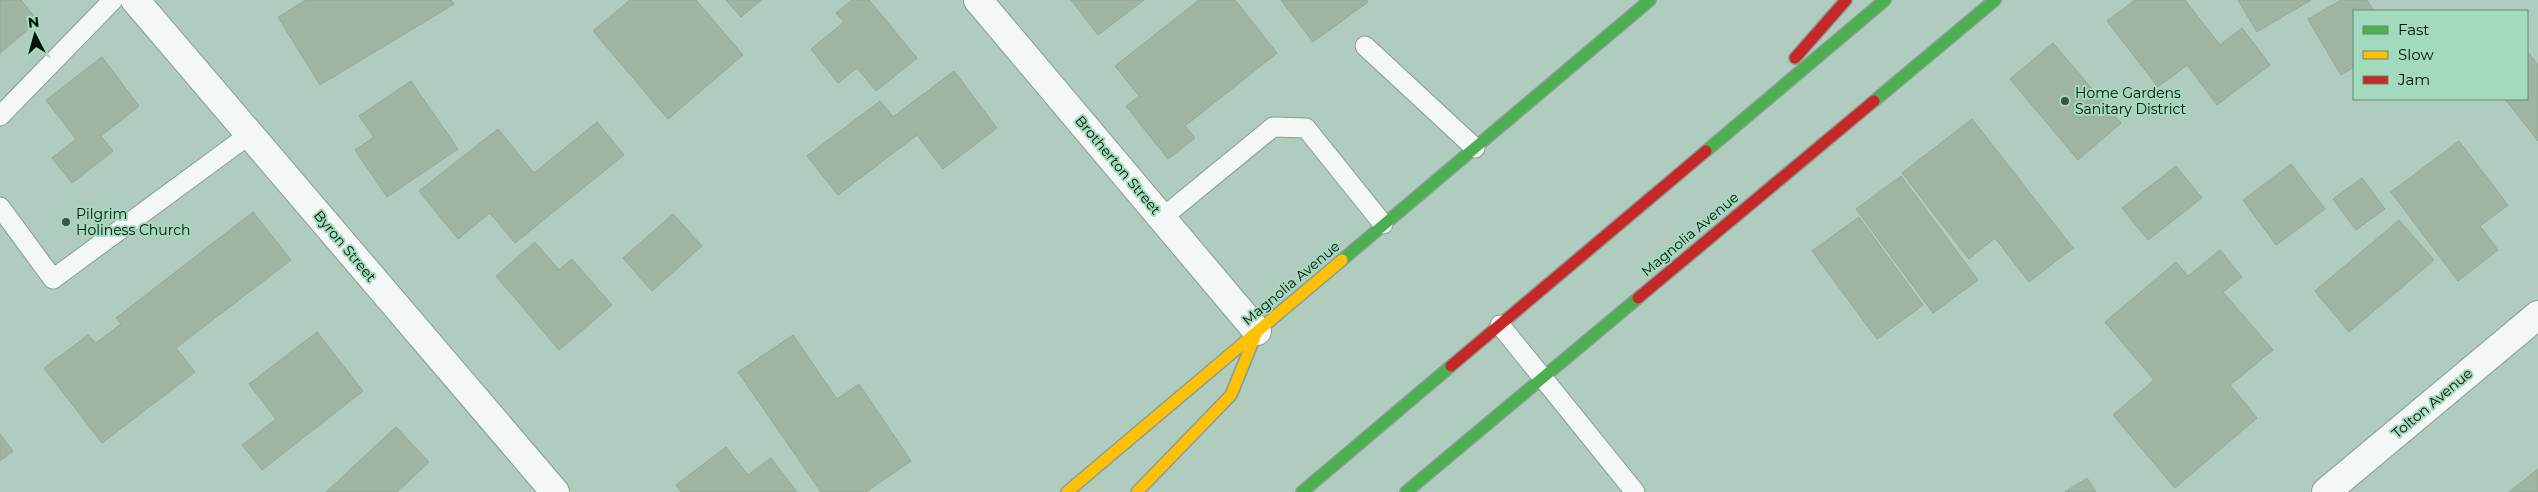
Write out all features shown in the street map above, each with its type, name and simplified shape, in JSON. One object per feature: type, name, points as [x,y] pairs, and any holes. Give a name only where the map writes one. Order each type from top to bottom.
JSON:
[{"type":"main road","name":"Magnolia Avenue","points":[[1067,492],[1650,0]]},
{"type":"main road","points":[[1733,129],[1846,0]]},
{"type":"main road","points":[[1311,489],[1500,325],[1885,0]]},
{"type":"main road","name":"Magnolia Avenue","points":[[1406,492],[1995,0]]},
{"type":"main road","points":[[1137,492],[1231,395],[1258,331]]},
{"type":"street","name":"Byron Street","points":[[135,0],[555,492]]},
{"type":"street","name":"Brotherton Street","points":[[978,0],[1258,331]]},
{"type":"street","name":"Tolton Avenue","points":[[2326,492],[2538,315]]},
{"type":"lane","points":[[0,116],[113,0]]},
{"type":"lane","points":[[1365,46],[1475,148]]},
{"type":"lane","points":[[1162,218],[1273,127],[1306,128],[1383,224]]},
{"type":"lane","points":[[0,207],[52,279],[250,134]]},
{"type":"lane","points":[[1500,325],[1635,492]]},
{"type":"building","points":[[0,0],[21,0],[38,21],[0,53]]},
{"type":"building","points":[[306,0],[451,0],[454,4],[320,85],[278,17]]},
{"type":"building","points":[[630,0],[696,0],[743,55],[668,119],[593,31]]},
{"type":"building","points":[[726,0],[761,0],[741,17]]},
{"type":"building","points":[[852,0],[869,0],[917,58],[876,91],[857,68],[838,83],[811,49],[844,22],[836,13]]},
{"type":"building","points":[[1071,0],[1144,0],[1098,35]]},
{"type":"building","points":[[1199,0],[1235,0],[1277,53],[1185,126],[1195,138],[1168,159],[1126,106],[1139,96],[1115,66]]},
{"type":"building","points":[[1281,0],[1367,0],[1368,2],[1313,42]]},
{"type":"building","points":[[2135,0],[2185,0],[2220,45],[2242,28],[2270,65],[2217,105],[2187,65],[2158,87],[2107,21]]},
{"type":"building","points":[[2238,0],[2311,0],[2257,32]]},
{"type":"building","points":[[2341,0],[2367,0],[2373,10],[2353,10],[2353,68],[2341,75],[2308,19]]},
{"type":"building","name":"Home Gardens Sanitary District","points":[[2053,43],[2121,123],[2078,160],[2010,79]]},
{"type":"building","points":[[2528,52],[2538,65],[2538,141],[2506,100],[2528,100]]},
{"type":"building","points":[[102,57],[139,106],[101,136],[113,151],[72,183],[52,158],[76,139],[46,100]]},
{"type":"building","points":[[954,71],[997,128],[943,169],[917,135],[838,195],[807,156],[880,101],[893,117]]},
{"type":"building","points":[[411,81],[458,149],[387,197],[355,150],[374,137],[359,116]]},
{"type":"building","points":[[1972,119],[2073,248],[2029,282],[1995,238],[1969,259],[1902,173]]},
{"type":"building","points":[[597,122],[624,155],[515,243],[490,213],[458,239],[419,191],[498,129],[534,173]]},
{"type":"building","points":[[2459,141],[2508,205],[2480,226],[2498,250],[2458,281],[2391,192]]},
{"type":"building","points":[[2291,164],[2325,209],[2276,245],[2243,200]]},
{"type":"building","points":[[2176,166],[2202,198],[2148,240],[2122,208]]},
{"type":"building","points":[[1901,176],[1978,280],[1933,313],[1856,209]]},
{"type":"building","points":[[2362,178],[2385,209],[2356,230],[2333,199]]},
{"type":"building","points":[[253,212],[291,260],[176,348],[195,372],[102,443],[44,368],[88,335],[96,343],[121,324],[116,318]]},
{"type":"building","points":[[673,214],[702,246],[652,291],[623,258]]},
{"type":"building","points":[[1859,217],[1923,305],[1877,339],[1812,251]]},
{"type":"building","points":[[2399,220],[2434,260],[2349,332],[2315,291]]},
{"type":"building","points":[[535,242],[559,270],[572,259],[612,305],[559,350],[496,276]]},
{"type":"building","points":[[2220,250],[2242,277],[2223,292],[2273,350],[2230,385],[2257,418],[2175,488],[2113,415],[2154,380],[2105,322],[2176,262],[2188,276]]},
{"type":"building","points":[[317,332],[363,391],[262,470],[242,445],[276,419],[249,384]]},
{"type":"building","points":[[793,335],[837,399],[859,384],[911,461],[866,492],[821,492],[738,372]]},
{"type":"building","points":[[396,427],[429,462],[397,492],[326,492]]},
{"type":"building","points":[[0,434],[13,451],[0,461]]},
{"type":"building","points":[[726,447],[748,475],[771,458],[797,492],[681,492],[676,485]]},
{"type":"building","points":[[2538,469],[2538,492],[2509,492]]},
{"type":"building","points":[[2087,478],[2096,492],[2065,492]]},
{"type":"traffic: fast","points":[[1342,260],[1650,0]]},
{"type":"traffic: fast","points":[[1706,151],[1885,0]]},
{"type":"traffic: fast","points":[[1874,101],[1995,0]]},
{"type":"traffic: fast","points":[[1406,492],[1638,298]]},
{"type":"traffic: fast","points":[[1302,492],[1451,366]]},
{"type":"traffic: slow","points":[[1067,492],[1342,260]]},
{"type":"traffic: slow","points":[[1137,492],[1231,395],[1256,334]]},
{"type":"traffic: jam","points":[[1795,58],[1846,0]]},
{"type":"traffic: jam","points":[[1638,298],[1874,101]]},
{"type":"traffic: jam","points":[[1451,366],[1706,151]]},
{"type":"place","name":"Home Gardens Sanitary District","points":[[2065,101]]},
{"type":"place","name":"Pilgrim Holiness Church","points":[[66,222]]}]
